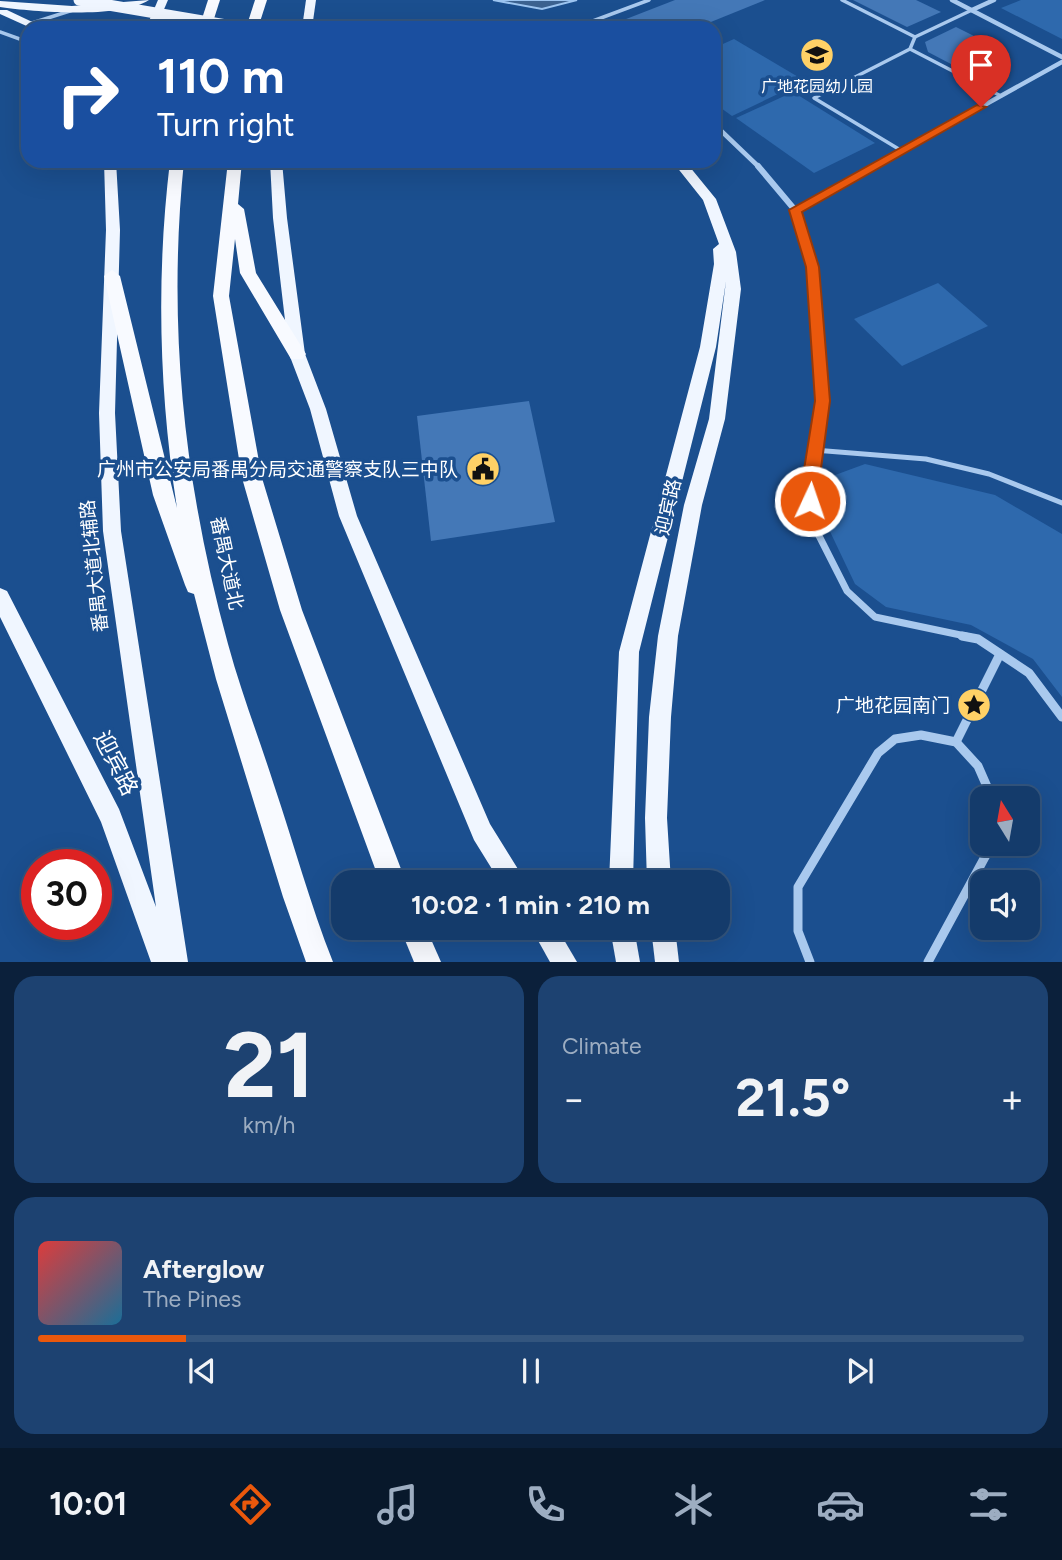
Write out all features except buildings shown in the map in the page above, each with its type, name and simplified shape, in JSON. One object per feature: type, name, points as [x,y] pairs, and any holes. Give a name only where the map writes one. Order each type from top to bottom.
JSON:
[{"type":"highway","points":[[207,21],[214,0]]},
{"type":"highway","points":[[254,21],[261,0]]},
{"type":"highway","name":"番禺大道北","points":[[176,168],[169,216],[167,261],[172,400],[178,461],[217,644],[320,961]]},
{"type":"highway","points":[[234,168],[221,296],[252,478],[291,610],[389,870]]},
{"type":"highway","points":[[233,189],[248,273],[297,354]]},
{"type":"highway","points":[[112,276],[163,495],[217,644]]},
{"type":"highway","points":[[418,940],[428,961]]},
{"type":"main road","points":[[0,5],[29,8],[80,4],[126,5],[144,0]]},
{"type":"main road","points":[[154,21],[163,0]]},
{"type":"main road","points":[[308,21],[312,0]]},
{"type":"main road","points":[[80,4],[196,21]]},
{"type":"main road","points":[[0,11],[24,21]]},
{"type":"main road","name":"番禺大道北辅路","points":[[110,168],[112,276],[107,413],[112,531],[176,961]]},
{"type":"main road","points":[[276,168],[297,354],[318,409],[348,516],[482,832],[506,870]]},
{"type":"main road","name":"迎宾路","points":[[659,870],[656,806],[660,717],[668,636],[693,505],[717,419],[734,289],[729,252],[709,199],[684,168]]},
{"type":"main road","points":[[621,870],[629,652],[708,347],[721,264],[718,222]]},
{"type":"main road","name":"迎宾路","points":[[0,597],[111,817],[164,961]]},
{"type":"main road","points":[[551,940],[565,961]]},
{"type":"main road","points":[[624,940],[628,961]]},
{"type":"main road","points":[[664,940],[667,961]]},
{"type":"street","points":[[953,0],[1062,60]]},
{"type":"street","points":[[972,10],[994,0]]},
{"type":"street","points":[[795,210],[1062,60]]},
{"type":"street","points":[[721,131],[770,178],[795,210],[813,267],[822,401],[810,482],[811,520],[847,591],[875,617],[978,639],[1029,673],[1062,717]]},
{"type":"street","points":[[956,742],[1000,654]]},
{"type":"street","points":[[810,961],[797,931],[798,887],[878,753],[895,739],[921,735],[956,742],[978,766],[987,786]]},
{"type":"street","points":[[928,961],[985,856]]},
{"type":"lane","points":[[46,21],[93,0]]},
{"type":"lane","points":[[593,21],[649,0]]},
{"type":"lane","points":[[842,0],[915,37]]},
{"type":"lane","points":[[902,151],[814,97],[910,49],[915,37],[972,10]]},
{"type":"lane","points":[[0,32],[21,40]]},
{"type":"lane","points":[[910,49],[1001,96]]},
{"type":"lane","points":[[814,450],[926,459],[989,474],[1062,503]]},
{"type":"shaded area","points":[[493,0],[577,0],[542,9]]},
{"type":"shaded area","points":[[1021,0],[1062,0],[1062,39],[1001,8]]},
{"type":"shaded area","points":[[734,39],[805,81],[732,116],[721,108],[721,45]]},
{"type":"shaded area","points":[[793,92],[875,143],[814,173],[736,118]]},
{"type":"shaded area","points":[[938,283],[988,326],[902,366],[854,319]]},
{"type":"shaded area","points":[[865,464],[995,495],[1062,534],[1062,697],[1033,659],[971,625],[886,607],[855,584],[825,521],[827,478]]},
{"type":"place","name":"广地花园幼儿园","points":[[817,55]]},
{"type":"place","name":"广州市公安局番禺分局交通警察支队三中队","points":[[483,469]]},
{"type":"place","name":"广地花园南门","points":[[974,705]]},
{"type":"route","points":[[810,501],[810,482],[822,401],[813,267],[795,210],[981,107]]}]
